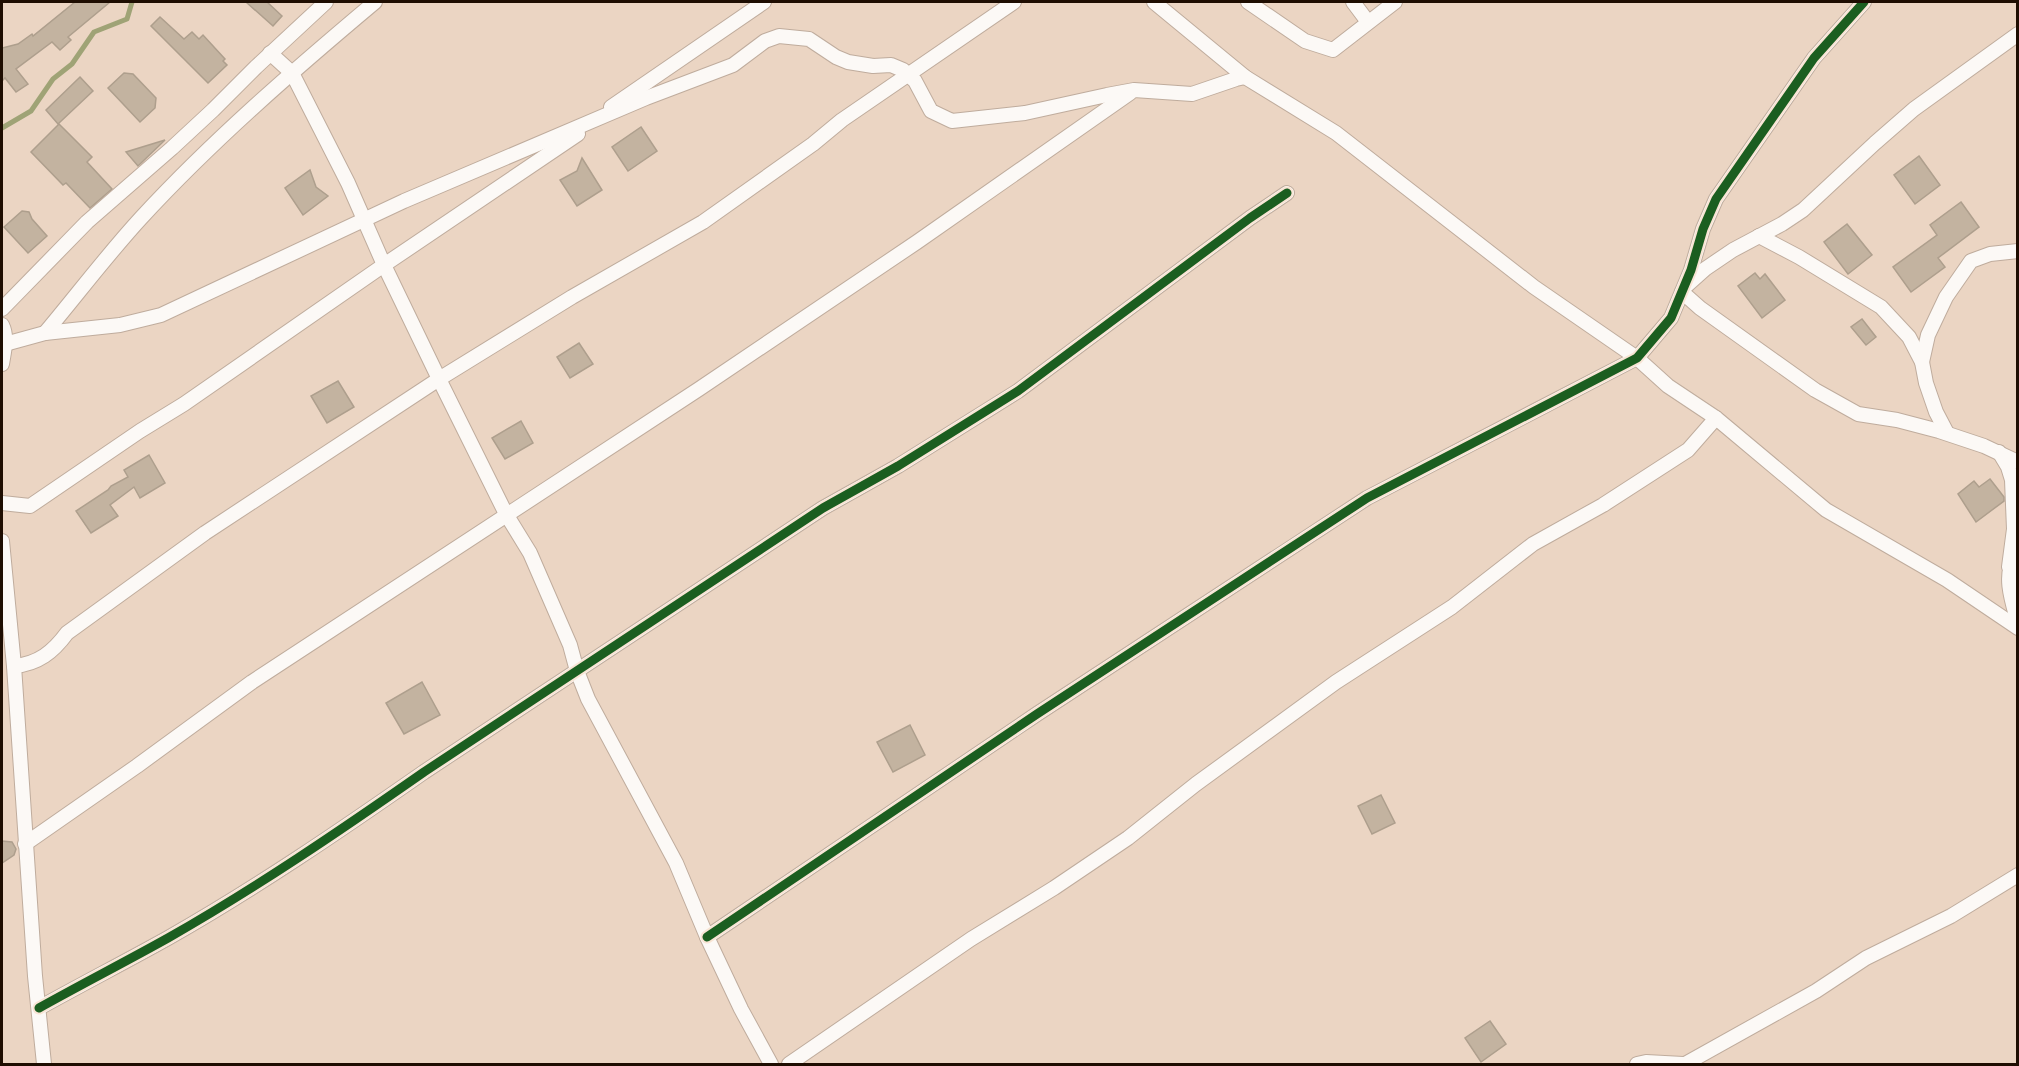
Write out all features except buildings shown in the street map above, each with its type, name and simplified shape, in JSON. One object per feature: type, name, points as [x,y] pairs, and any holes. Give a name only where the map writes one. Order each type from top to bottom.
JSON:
[{"type":"street","points":[[2,309],[87,222],[172,148],[326,2]]},
{"type":"street","points":[[45,333],[107,255],[151,208],[246,114],[375,2]]},
{"type":"street","points":[[2,503],[30,506],[140,431],[184,405],[384,265],[576,136],[589,123],[764,2]]},
{"type":"street","points":[[14,666],[39,660],[57,647],[67,633],[205,533],[439,379],[572,297],[703,222],[908,74],[1014,2]]},
{"type":"street","points":[[1248,2],[1305,41],[1333,50],[1395,2]]},
{"type":"street","points":[[1353,2],[1368,22]]},
{"type":"street","points":[[707,937],[1037,714],[1367,498],[1638,358],[1671,318],[1716,199],[1814,58],[1864,2]]},
{"type":"street","points":[[1160,3],[1245,77],[1336,134],[1534,286],[1638,358],[1668,386],[1716,418],[1826,510],[1947,580],[2018,628]]},
{"type":"street","points":[[1683,290],[1724,256],[1803,210],[1875,142],[1914,110],[2018,34]]},
{"type":"street","points":[[5,344],[45,333],[120,325],[161,315],[364,220],[589,123],[725,68],[765,41],[778,36],[809,39],[848,62],[873,66],[891,65],[908,74],[921,90],[931,111],[952,121],[1024,113],[1134,90],[1192,94],[1245,77]]},
{"type":"street","points":[[270,53],[292,73],[348,183],[384,265],[439,379],[506,514],[530,553],[570,645],[588,699],[676,863],[707,937],[771,1065]]},
{"type":"street","points":[[25,844],[252,682],[699,389],[1134,90]]},
{"type":"street","points":[[39,1008],[169,937],[228,901],[360,817],[577,670],[823,508],[898,466],[1018,391],[1287,193]]},
{"type":"street","points":[[1759,236],[1799,257],[1881,307],[1909,337],[1922,362],[1926,384],[1936,412],[1947,433]]},
{"type":"street","points":[[1922,362],[1928,335],[1946,297],[1971,261],[1990,254],[2018,251]]},
{"type":"street","points":[[1683,290],[1700,308],[1815,390],[1858,414],[1897,420],[1947,433],[2018,462]]},
{"type":"street","points":[[2,325],[5,344],[2,364]]},
{"type":"street","points":[[789,1065],[971,939],[1054,888],[1128,838],[1196,784],[1336,682],[1452,607],[1533,544],[1603,505],[1688,450],[1716,418]]},
{"type":"street","points":[[1998,452],[2008,467],[2012,480],[2014,529],[2012,598],[2018,623]]},
{"type":"street","points":[[2,541],[14,666],[35,976],[45,1065]]},
{"type":"street","points":[[1637,1065],[1646,1062],[1684,1065],[1816,991],[1866,958],[1951,916],[2018,875]]},
{"type":"waterway","points":[[2,128],[31,111],[53,79],[72,64],[94,32],[127,19],[132,2]]},
{"type":"cycle path","points":[[707,937],[1037,714],[1367,498],[1637,358],[1671,318],[1716,199],[1814,58],[1864,2]]},
{"type":"cycle path","points":[[39,1008],[168,938],[266,879],[823,508],[898,466],[1018,391],[1287,193]]}]
